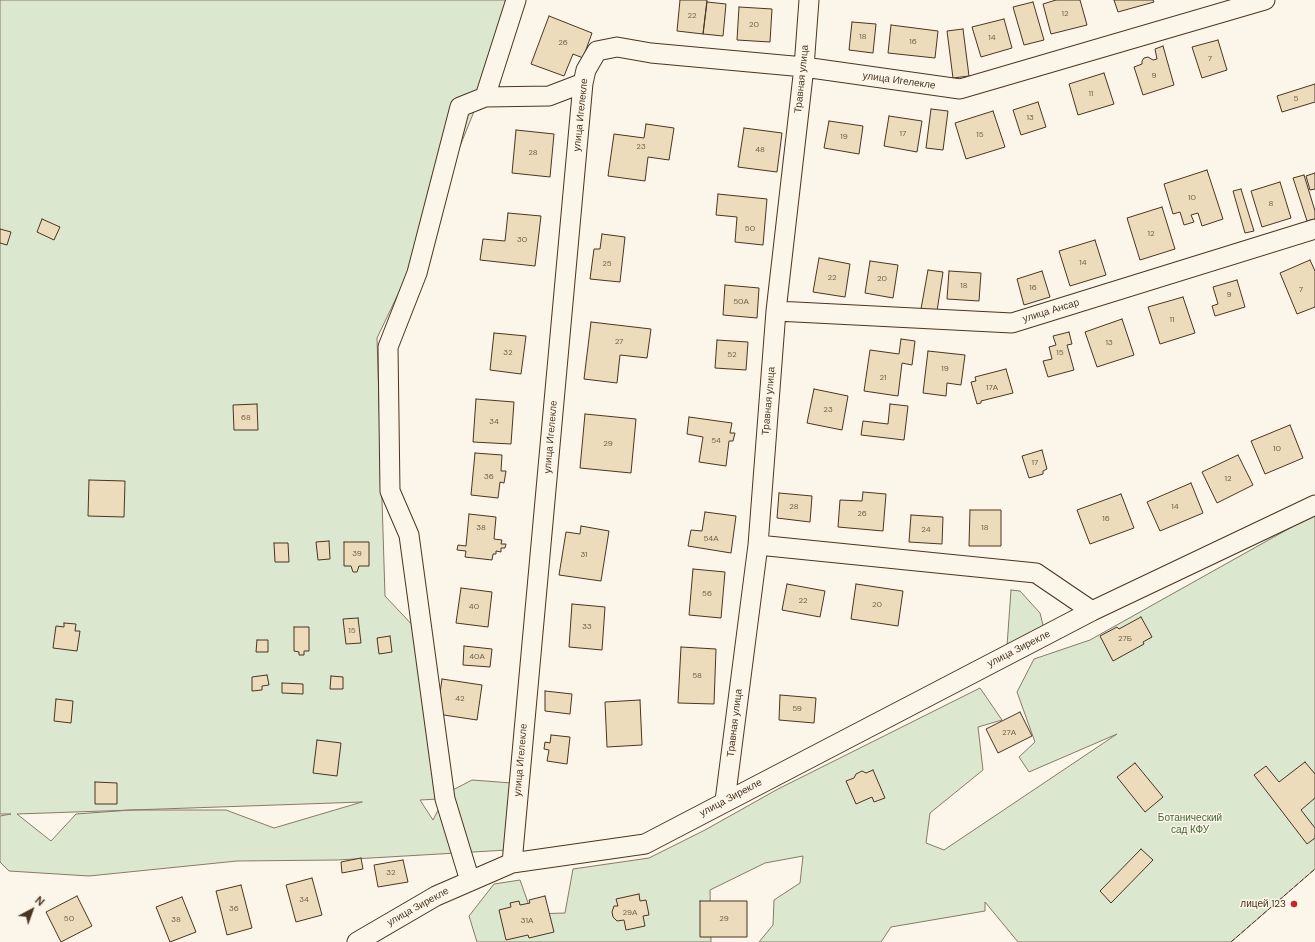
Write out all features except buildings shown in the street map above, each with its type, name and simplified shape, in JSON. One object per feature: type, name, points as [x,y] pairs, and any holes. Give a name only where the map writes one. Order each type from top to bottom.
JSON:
[{"type":"street","points":[[485,97],[516,0]]},
{"type":"street","name":"Травная улица","points":[[724,801],[758,545],[776,311],[804,68],[809,0]]},
{"type":"street","name":"улица Игелекле","points":[[512,863],[583,83],[586,70],[597,51],[617,47],[651,53],[804,68],[960,89],[1266,0]]},
{"type":"street","points":[[470,881],[444,800],[409,535],[390,491],[388,347],[417,273],[460,107],[485,97],[549,96],[583,83]]},
{"type":"street","name":"улица Ансар","points":[[776,311],[1012,323],[1315,229]]},
{"type":"street","name":"улица Зирекле","points":[[357,942],[436,896],[512,863],[645,844],[724,801],[1092,611],[1315,505]]},
{"type":"street","points":[[758,545],[1036,574],[1092,611]]},
{"type":"green space","points":[[0,0],[515,0],[475,109],[412,265],[377,338],[385,596],[418,631],[438,799],[420,800],[433,820],[447,793],[472,780],[512,783],[507,850],[337,860],[237,861],[89,876],[9,871],[0,862],[0,816],[11,814],[0,814]],"holes":[[[362,802],[274,828],[226,810],[132,810]],[[130,810],[76,814],[51,841],[17,814]]]},
{"type":"green space","name":"Ботанический сад КФУ","points":[[1315,514],[1315,869],[1231,942],[1018,942],[985,902],[985,911],[891,927],[881,942],[759,942],[773,925],[774,900],[800,883],[803,856],[765,863],[710,890],[711,942],[477,942],[469,916],[494,884],[520,880],[532,914],[565,913],[573,869],[649,858],[705,830],[778,789],[980,688],[1002,720],[978,727],[983,770],[930,813],[926,843],[944,850],[1117,734],[1029,772],[1019,757],[1035,742],[1017,692],[1034,659],[1090,640]]},
{"type":"green space","points":[[1011,590],[1020,591],[1040,613],[1045,633],[1007,646]]},
{"type":"fence","points":[[1231,942],[1315,869]]},
{"type":"place","name":"лицей 123","points":[[1294,904]]}]
